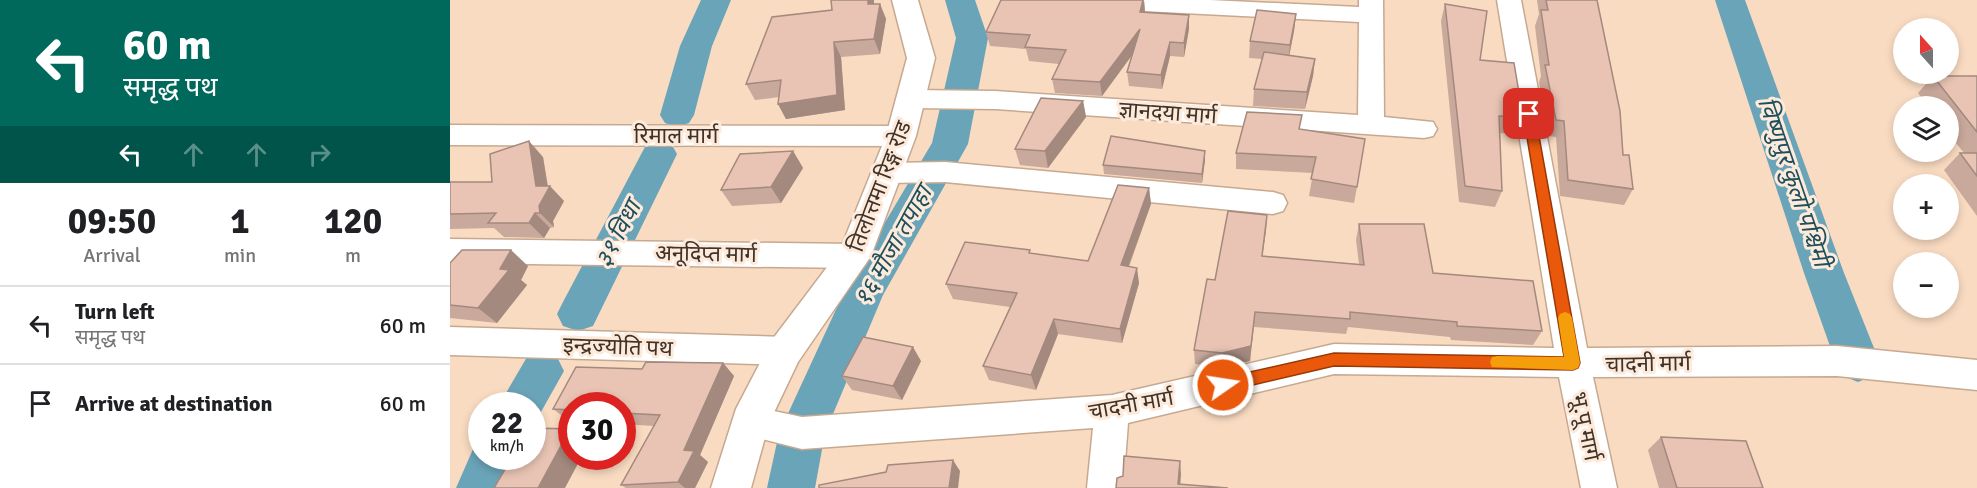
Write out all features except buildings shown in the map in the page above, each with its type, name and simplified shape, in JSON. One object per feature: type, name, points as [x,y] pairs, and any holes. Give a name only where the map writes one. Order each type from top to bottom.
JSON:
[{"type":"street","points":[[906,0],[912,0]]},
{"type":"street","name":"तिलोत्तमा रिङ्ग रोड","points":[[731,488],[750,422],[785,351],[854,256],[902,136],[921,58],[906,0]]},
{"type":"street","points":[[1064,0],[1371,8],[1371,125]]},
{"type":"street","name":"भू.पू मार्ग","points":[[1509,0],[1573,363],[1599,488]]},
{"type":"street","name":"ज्ञानदया मार्ग","points":[[911,99],[995,100],[1424,129]]},
{"type":"street","name":"रिमाल मार्ग","points":[[450,135],[902,136]]},
{"type":"street","points":[[888,173],[945,172],[1274,203]]},
{"type":"street","name":"अनूदिप्त मार्ग","points":[[450,251],[854,256]]},
{"type":"street","name":"इन्द्रज्योति पथ","points":[[450,341],[785,351]]},
{"type":"street","name":"चादनी मार्ग","points":[[750,422],[802,433],[1112,411],[1334,359],[1573,363],[1837,361],[1977,375]]},
{"type":"street","points":[[1105,488],[1112,411]]},
{"type":"waterway","name":"३१ विधा","points":[[677,115],[696,46],[716,0]]},
{"type":"waterway","name":"१६ मौजा तपाहा","points":[[791,488],[802,433],[865,290],[950,144],[972,38],[960,0]]},
{"type":"waterway","name":"विष्णुपुर कुलो पश्चिमी","points":[[1730,0],[1824,273],[1858,363]]},
{"type":"waterway","name":"३१ विधा","points":[[578,314],[659,154]]},
{"type":"waterway","name":"३१ विधा","points":[[529,392],[542,371]]},
{"type":"waterway","name":"३१ विधा","points":[[480,488],[488,470]]},
{"type":"slow traffic","points":[[1497,362],[1573,363],[1565,318]]},
{"type":"route","points":[[1223,385],[1334,359],[1573,363],[1529,114]]}]
